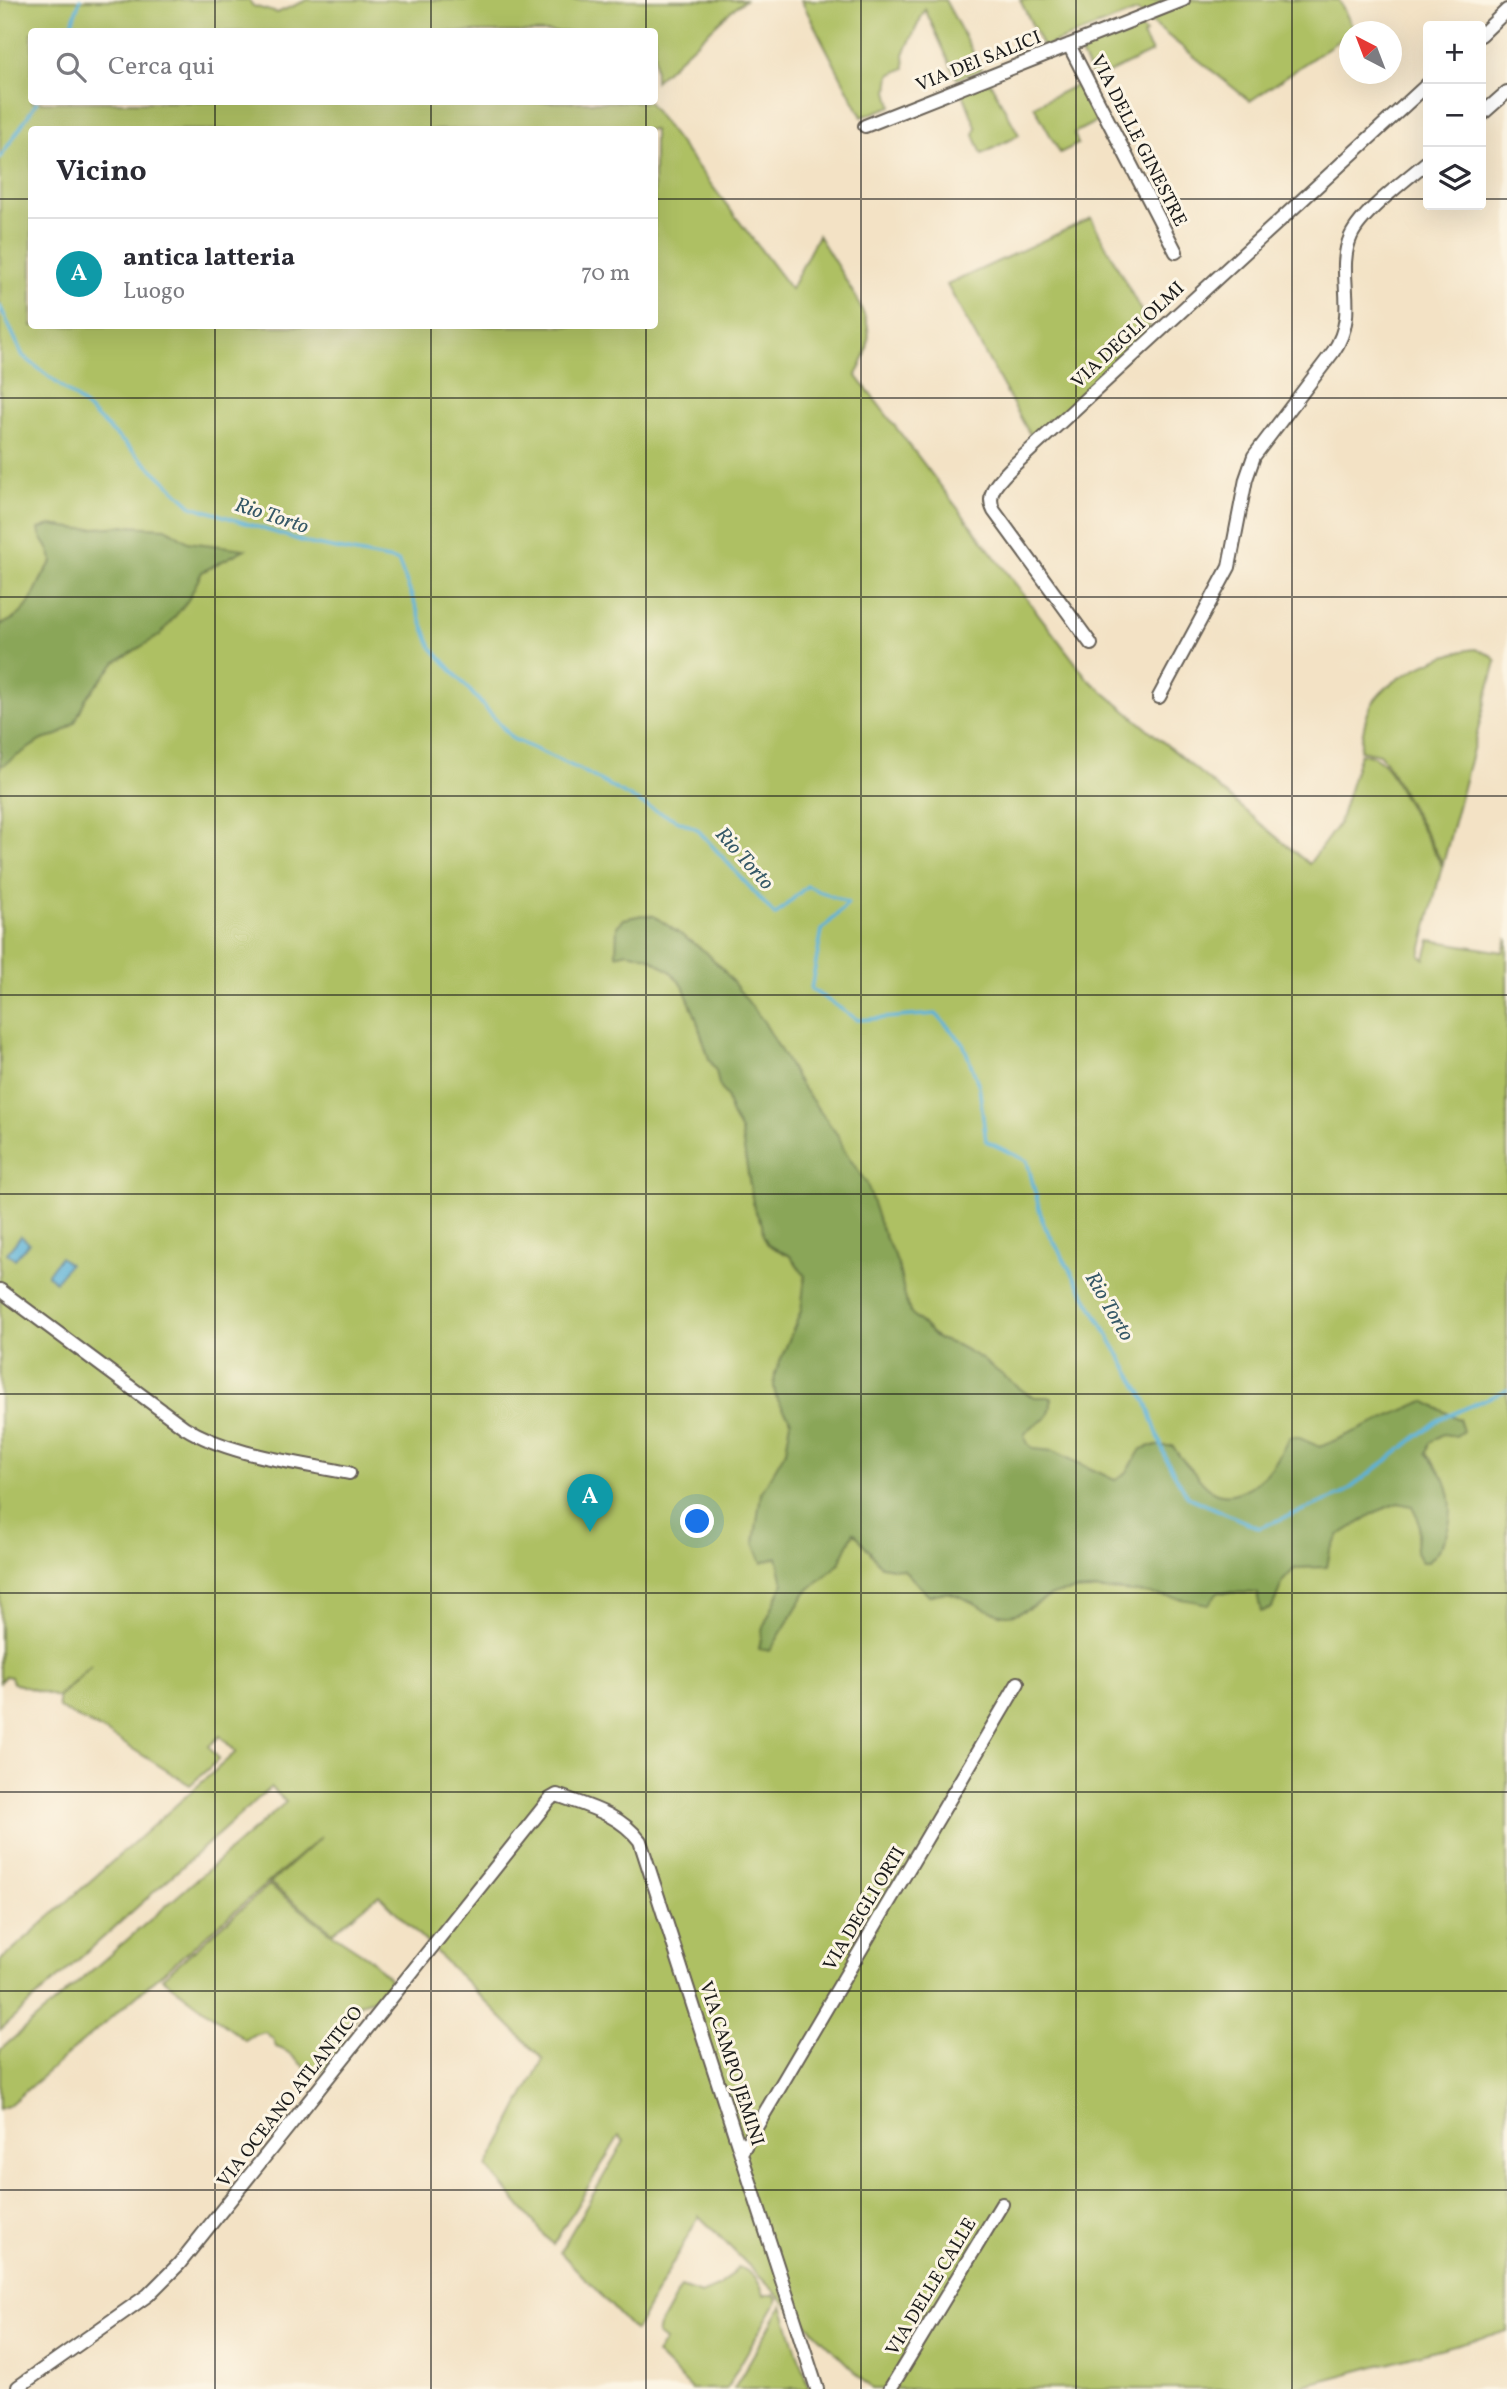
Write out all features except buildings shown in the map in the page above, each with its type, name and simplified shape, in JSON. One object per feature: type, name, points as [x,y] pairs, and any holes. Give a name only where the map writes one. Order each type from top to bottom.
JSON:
[{"type":"street","name":"VIA DEI SALICI","points":[[865,126],[1183,0]]},
{"type":"street","points":[[1486,29],[1507,10]]},
{"type":"street","name":"VIA DELLE GINESTRE","points":[[1069,45],[1176,253]]},
{"type":"street","name":"VIA DEGLI OLMI","points":[[1091,644],[994,511],[990,501],[994,488],[1013,466],[1427,84]]},
{"type":"street","points":[[1486,111],[1507,92]]},
{"type":"street","points":[[1159,697],[1229,567],[1246,480],[1254,456],[1342,338],[1347,316],[1346,258],[1351,234],[1369,213],[1423,165]]},
{"type":"street","points":[[0,1290],[184,1427],[203,1438],[229,1448],[349,1474]]},
{"type":"street","name":"VIA DEGLI ORTI","points":[[741,2153],[1018,1683]]},
{"type":"street","name":"VIA CAMPO JEMINI","points":[[557,1794],[604,1813],[625,1825],[640,1841],[817,2389]]},
{"type":"street","name":"VIA OCEANO ATLANTICO","points":[[18,2387],[148,2295],[169,2275],[275,2146],[540,1811],[557,1794]]},
{"type":"street","name":"VIA DELLE CALLE","points":[[891,2389],[1002,2204]]},
{"type":"green space","points":[[0,0],[249,0],[253,6],[277,13],[307,0],[745,0],[658,78],[658,28],[28,28],[28,105],[650,105],[791,289],[818,235],[854,294],[868,328],[866,353],[856,375],[1088,679],[1309,864],[1339,823],[1360,754],[1375,757],[1387,767],[1442,866],[1420,956],[1425,959],[1430,940],[1503,952],[1507,938],[1507,2331],[1290,2389],[872,2389],[699,2216],[635,2331],[560,2252],[624,2141],[619,2136],[553,2245],[487,2167],[543,2059],[379,1895],[333,1932],[270,1883],[321,1837],[8,2106],[0,2109],[0,2050],[286,1802],[271,1787],[0,2030],[0,1961],[236,1752],[220,1736],[209,1746],[219,1759],[190,1785],[104,1731],[59,1708],[58,1698],[91,1666],[57,1697],[13,1683],[11,1677],[5,1676],[0,1682]]},
{"type":"green space","points":[[801,0],[945,0],[982,69],[957,79],[925,9],[904,54],[905,68],[890,75],[888,91],[892,106],[862,117]]},
{"type":"green space","points":[[1020,0],[1339,0],[1350,21],[1339,21],[1339,40],[1250,101],[1137,11],[1043,47]]},
{"type":"green space","points":[[1135,24],[1146,33],[1143,36],[1152,52],[1094,80],[1077,46]]},
{"type":"green space","points":[[990,82],[1019,135],[982,154],[974,135],[976,127],[962,91]]},
{"type":"green space","points":[[1082,82],[1101,119],[1074,133],[1078,144],[1060,153],[1034,106]]},
{"type":"green space","points":[[1091,218],[1153,333],[1034,442],[947,285]]},
{"type":"green space","points":[[50,525],[80,529],[125,526],[166,528],[188,542],[245,549],[202,572],[188,600],[160,635],[116,662],[86,698],[75,722],[60,734],[40,741],[0,767],[0,625],[12,620],[27,606],[52,562],[39,529]]},
{"type":"green space","points":[[1476,649],[1491,655],[1496,661],[1443,864],[1386,762],[1379,754],[1360,750],[1370,708],[1388,687],[1433,661]]},
{"type":"green space","points":[[642,915],[654,916],[706,952],[764,1022],[800,1084],[839,1137],[844,1150],[867,1184],[881,1228],[898,1264],[911,1313],[938,1339],[957,1345],[979,1357],[1026,1393],[1034,1397],[1051,1397],[1047,1417],[1024,1435],[1034,1449],[1053,1451],[1115,1480],[1127,1472],[1141,1449],[1150,1446],[1173,1446],[1208,1488],[1217,1493],[1234,1493],[1251,1486],[1265,1475],[1290,1437],[1297,1437],[1320,1447],[1424,1401],[1459,1419],[1463,1431],[1456,1436],[1443,1434],[1430,1443],[1427,1453],[1443,1476],[1449,1491],[1451,1513],[1446,1534],[1436,1554],[1428,1562],[1422,1562],[1418,1557],[1418,1519],[1412,1506],[1398,1503],[1376,1512],[1340,1535],[1330,1551],[1327,1567],[1295,1568],[1283,1581],[1272,1608],[1261,1612],[1257,1593],[1218,1592],[1209,1604],[1153,1594],[1096,1590],[1059,1593],[1019,1613],[1005,1615],[950,1593],[929,1596],[904,1570],[881,1566],[854,1532],[839,1564],[806,1592],[770,1651],[759,1649],[763,1627],[783,1584],[777,1557],[762,1563],[754,1543],[761,1493],[786,1450],[791,1421],[776,1397],[775,1373],[801,1311],[805,1276],[790,1256],[768,1245],[763,1235],[762,1224],[754,1209],[741,1132],[719,1085],[683,986],[671,972],[648,957],[628,952],[616,955],[617,926],[624,919]]},
{"type":"green space","points":[[269,1885],[330,1932],[368,1957],[389,1978],[391,1987],[384,1996],[360,2003],[355,2021],[344,2031],[347,2041],[335,2061],[318,2074],[276,2047],[273,2039],[265,2032],[245,2040],[162,1978]]},
{"type":"green space","points":[[738,2267],[755,2278],[764,2295],[774,2295],[778,2299],[726,2389],[692,2389],[656,2354],[665,2340],[657,2334],[659,2327],[681,2287],[701,2294],[720,2286]]},
{"type":"green space","points":[[782,2305],[809,2389],[734,2389]]},
{"type":"water","points":[[21,1236],[29,1243],[15,1259],[7,1253]]},
{"type":"water","points":[[60,1257],[69,1264],[55,1282],[47,1275]]},
{"type":"waterway","name":"Rio Torto","points":[[70,28],[80,0]]},
{"type":"waterway","name":"Rio Torto","points":[[0,158],[35,105]]},
{"type":"waterway","name":"Rio Torto","points":[[0,306],[23,356],[77,399],[192,506],[311,544],[398,561],[432,648],[513,739],[697,829],[775,915],[807,886],[848,903],[822,930],[811,989],[858,1020],[936,1014],[963,1043],[979,1086],[986,1141],[1027,1161],[1043,1223],[1146,1401],[1166,1459],[1188,1497],[1259,1528],[1343,1494],[1440,1419],[1507,1390]]},
{"type":"place","name":"antica latteria","points":[[590,1532]]}]
